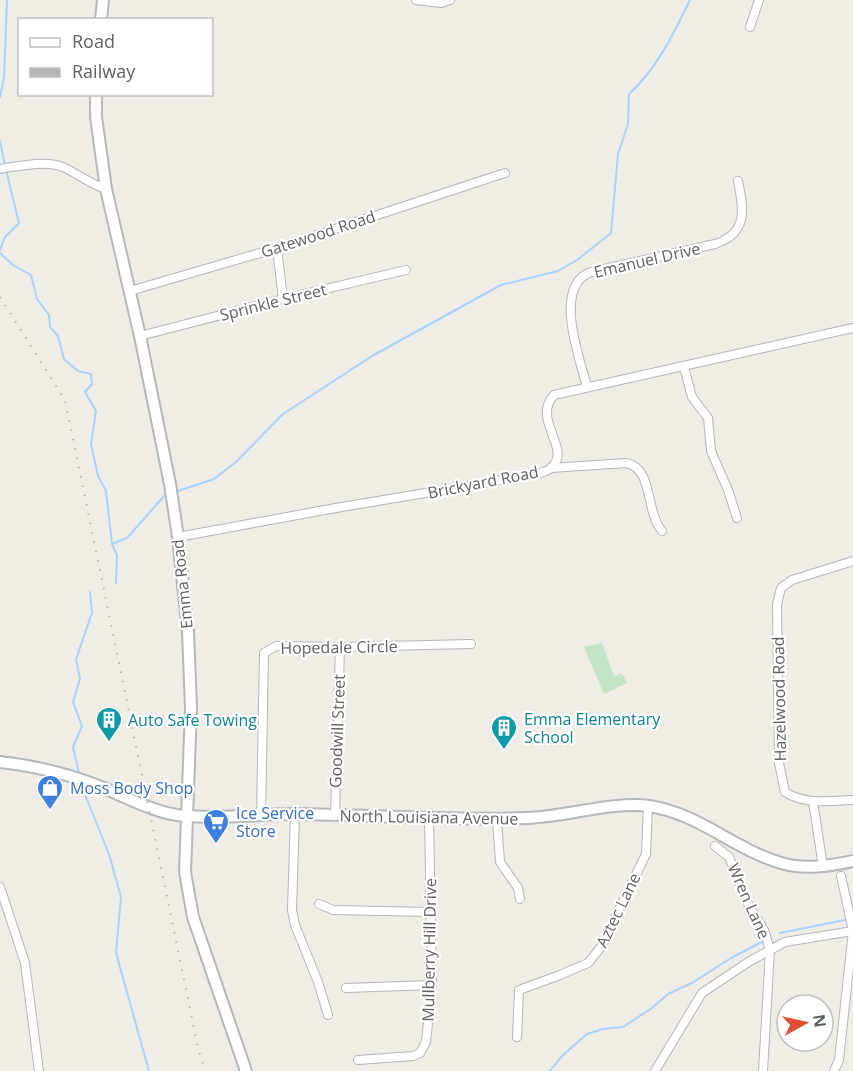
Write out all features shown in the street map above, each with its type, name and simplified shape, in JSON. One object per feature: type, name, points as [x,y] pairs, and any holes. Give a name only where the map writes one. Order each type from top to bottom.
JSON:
[{"type":"street","points":[[101,18],[103,0]]},
{"type":"street","points":[[416,0],[441,3],[450,0]]},
{"type":"street","points":[[750,27],[759,0]]},
{"type":"street","name":"Emma Road","points":[[96,96],[96,117],[106,189],[140,336],[170,484],[178,537],[188,631],[191,708],[184,872],[193,917],[246,1071]]},
{"type":"street","points":[[0,169],[49,164],[62,167],[106,189]]},
{"type":"street","name":"Gatewood Road","points":[[130,291],[277,248],[505,173]]},
{"type":"street","name":"Emanuel Drive","points":[[587,387],[570,311],[580,278],[591,272],[715,244],[728,239],[738,230],[741,218],[742,203],[738,182]]},
{"type":"street","points":[[277,248],[283,298]]},
{"type":"street","name":"Sprinkle Street","points":[[140,336],[283,298],[406,270]]},
{"type":"street","name":"Brickyard Road","points":[[178,537],[538,474],[551,468],[557,460],[558,450],[546,417],[549,401],[554,395],[853,328]]},
{"type":"street","points":[[684,367],[690,392],[708,418],[711,451],[737,518]]},
{"type":"street","points":[[551,468],[633,464],[643,474],[654,517],[662,531]]},
{"type":"street","name":"Hazelwood Road","points":[[813,801],[795,799],[785,792],[779,763],[777,604],[780,588],[792,580],[853,561]]},
{"type":"street","name":"Hopedale Circle","points":[[261,816],[264,653],[276,646],[471,644]]},
{"type":"street","name":"Goodwill Street","points":[[335,816],[340,647]]},
{"type":"street","name":"North Louisiana Avenue","points":[[0,762],[43,769],[80,779],[143,806],[186,816],[295,814],[497,819],[537,818],[620,807],[648,806],[679,813],[782,864],[823,867],[853,861]]},
{"type":"street","points":[[823,867],[813,801],[853,800]]},
{"type":"street","name":"Aztec Lane","points":[[517,1037],[519,990],[588,963],[601,947],[646,854],[648,806]]},
{"type":"street","points":[[295,814],[292,910],[295,925],[318,982],[328,1015]]},
{"type":"street","name":"Mullberry Hill Drive","points":[[358,1060],[413,1056],[420,1053],[426,1042],[432,985],[429,818]]},
{"type":"street","points":[[497,819],[500,862],[518,888],[520,899]]},
{"type":"street","name":"Wren Lane","points":[[715,846],[729,858],[749,906],[764,930],[770,950],[762,1071]]},
{"type":"street","points":[[834,1071],[839,1060],[853,931],[841,876]]},
{"type":"street","points":[[0,887],[25,963],[39,1071]]},
{"type":"street","points":[[319,904],[333,910],[430,912]]},
{"type":"street","points":[[655,1071],[702,993],[785,942],[853,931]]},
{"type":"street","points":[[346,988],[432,985]]},
{"type":"green space","points":[[602,643],[614,676],[622,673],[627,683],[604,694],[584,647]]},
{"type":"waterway","points":[[0,97],[4,78],[7,0]]},
{"type":"waterway","points":[[178,491],[214,479],[236,462],[283,414],[372,356],[501,285],[558,271],[577,260],[611,233],[618,154],[628,124],[629,94],[656,62],[690,0]]},
{"type":"waterway","points":[[0,141],[5,165]]},
{"type":"waterway","points":[[0,250],[5,237],[19,223],[7,174]]},
{"type":"waterway","points":[[0,253],[13,265],[31,275],[37,299],[49,315],[50,327],[58,336],[64,359],[78,371],[91,374],[92,384],[85,392],[96,411],[91,444],[98,476],[106,491],[112,544],[117,555],[116,583]]},
{"type":"waterway","points":[[112,544],[127,538],[165,495]]},
{"type":"waterway","points":[[79,773],[73,747],[82,726],[73,702],[80,679],[76,659],[92,613],[90,592]]},
{"type":"waterway","points":[[82,787],[109,854],[121,897],[116,953],[149,1071]]},
{"type":"waterway","points":[[780,933],[845,920]]},
{"type":"waterway","points":[[550,1071],[563,1055],[587,1034],[603,1029],[623,1027],[652,1008],[668,994],[692,983],[731,958],[764,941]]},
{"type":"railway","points":[[0,297],[65,400],[198,1048],[205,1071]]},
{"type":"place","name":"Auto Safe Towing","points":[[109,743]]},
{"type":"place","name":"Emma Elementary School","points":[[504,751]]},
{"type":"place","name":"Moss Body Shop","points":[[50,811]]},
{"type":"place","name":"Ice Service Store","points":[[216,845]]}]
